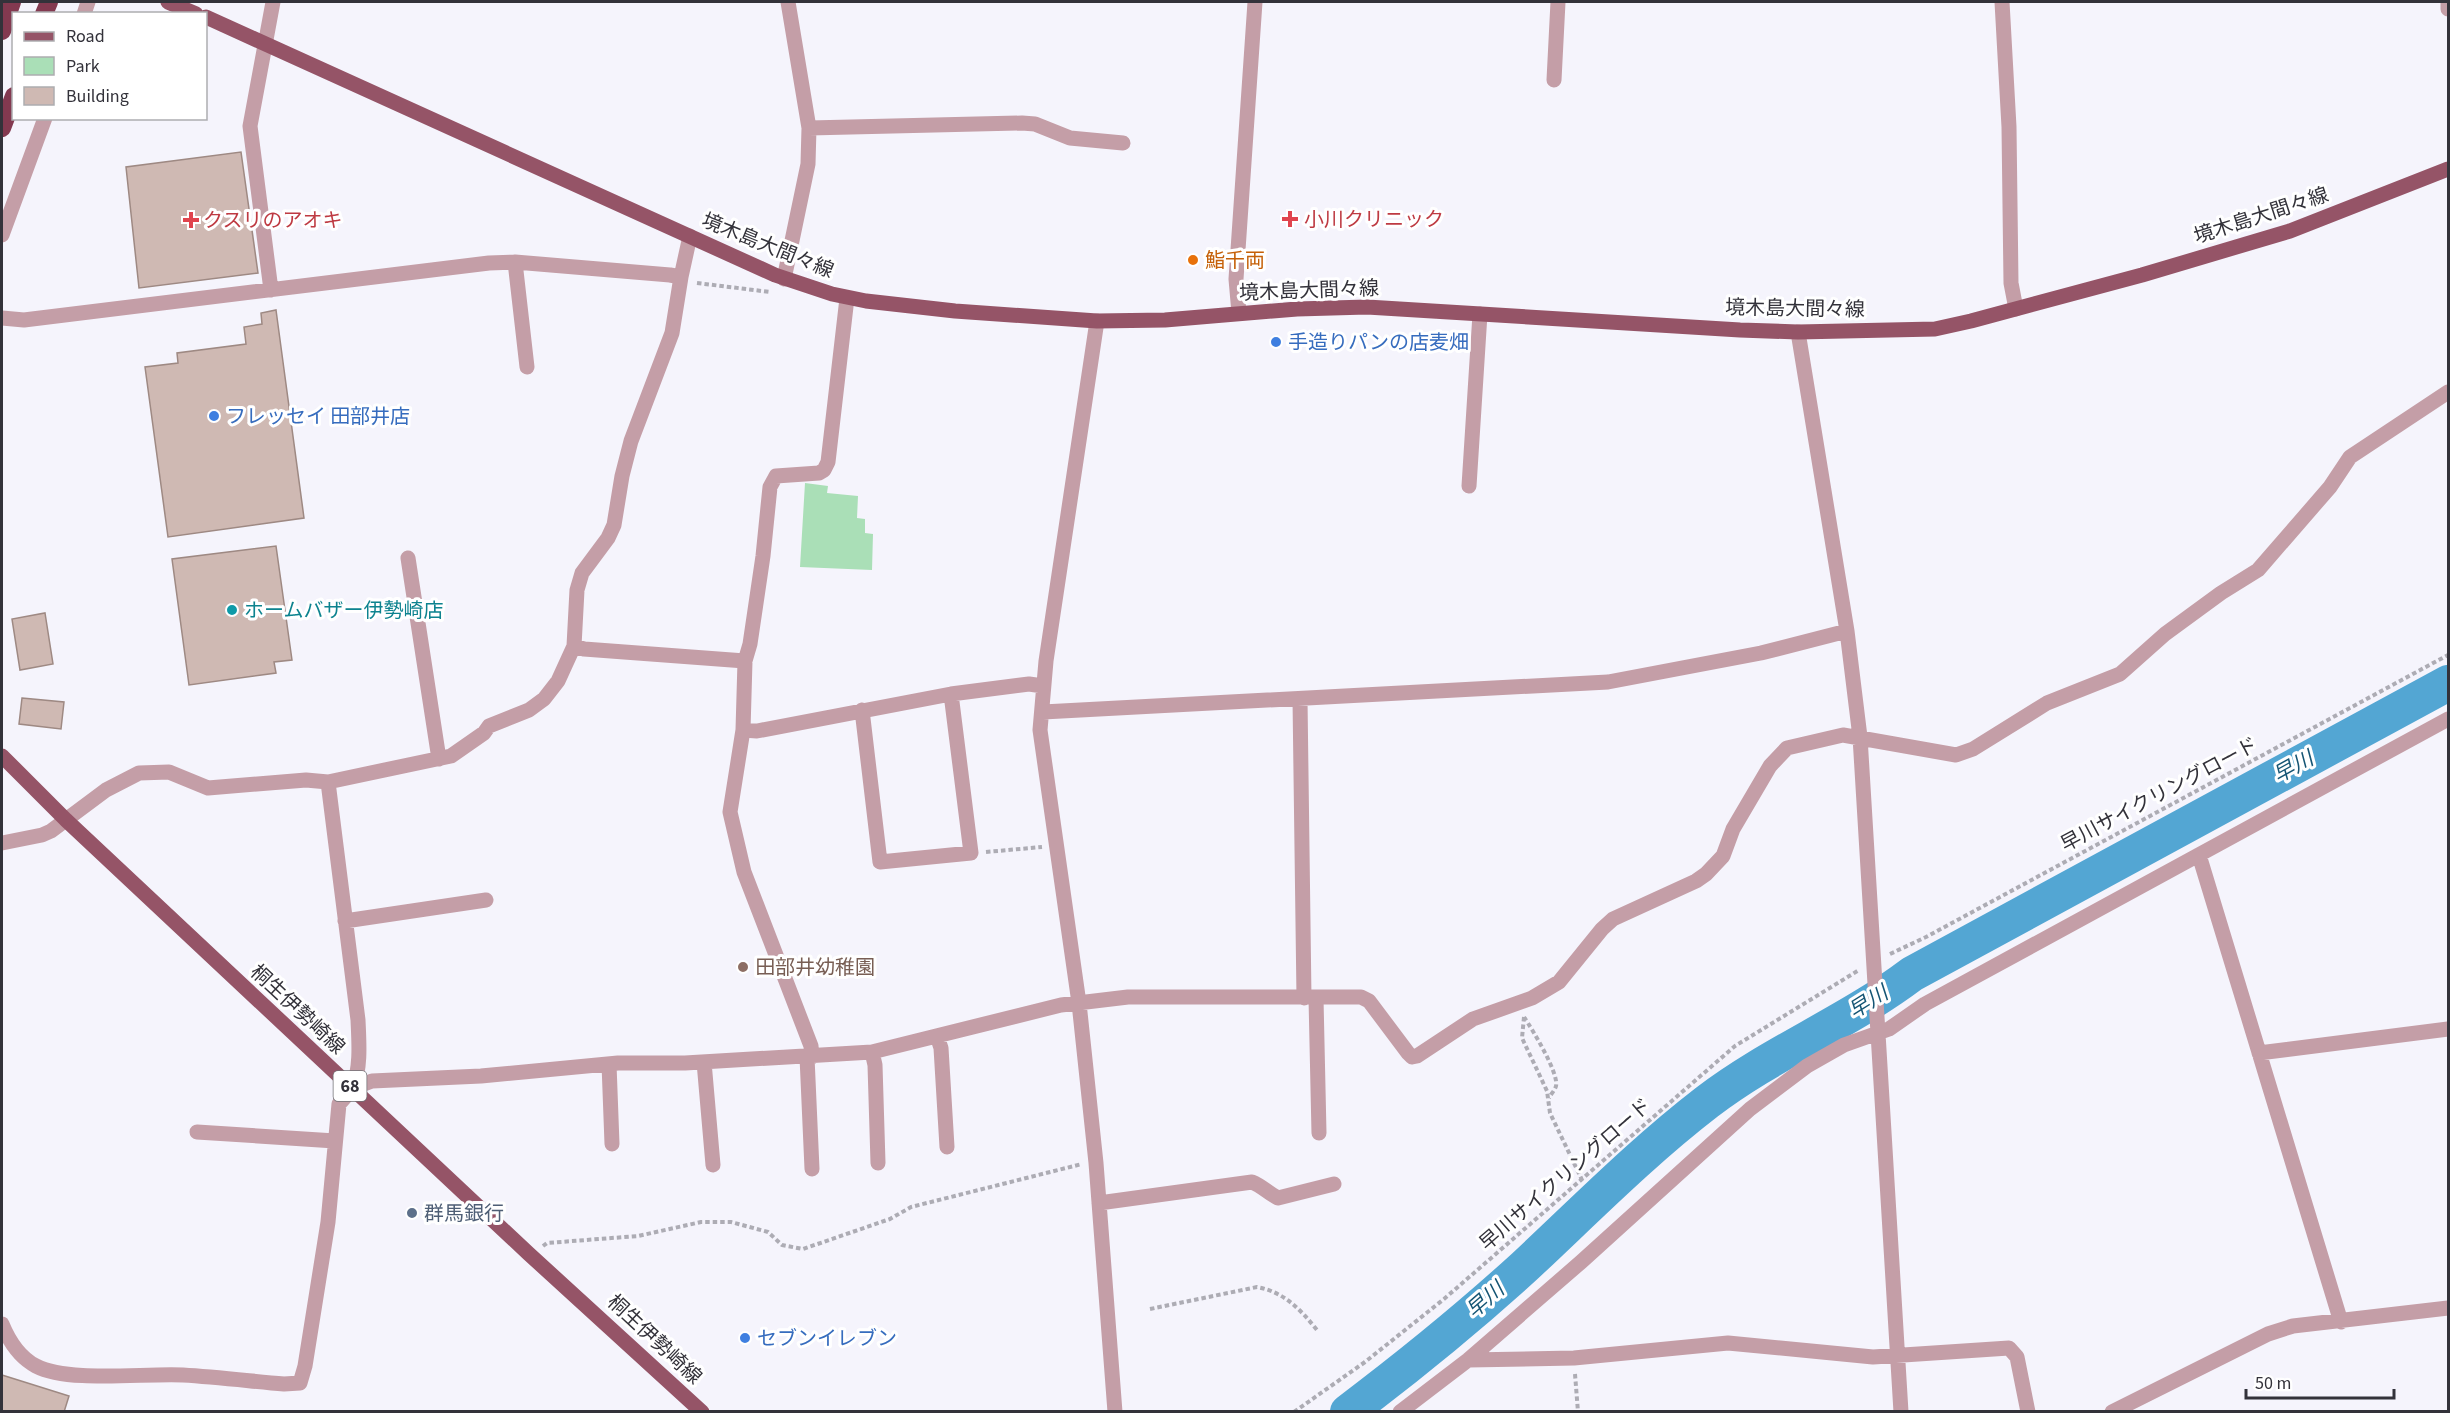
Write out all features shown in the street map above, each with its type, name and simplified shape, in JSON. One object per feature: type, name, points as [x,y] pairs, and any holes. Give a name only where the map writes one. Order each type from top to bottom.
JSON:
[{"type":"highway","points":[[2,30],[12,2]]},
{"type":"highway","points":[[2,128],[12,101]]},
{"type":"main road","points":[[168,2],[191,12]]},
{"type":"main road","name":"境木島大間々線","points":[[207,17],[784,279],[847,298],[955,311],[1097,321],[1165,320],[1367,307],[1798,332],[1935,329],[2142,275],[2290,231],[2448,169]]},
{"type":"main road","name":"桐生伊勢崎線","points":[[2,756],[66,820],[529,1254],[702,1412]]},
{"type":"street","points":[[271,290],[250,126],[273,2]]},
{"type":"street","points":[[784,279],[808,164],[809,128],[788,2]]},
{"type":"street","points":[[1239,314],[1236,279],[1255,2]]},
{"type":"street","points":[[1554,80],[1558,2]]},
{"type":"street","points":[[2002,2],[2008,105],[2011,283],[2016,309]]},
{"type":"street","points":[[2448,2],[2448,9]]},
{"type":"street","points":[[2,236],[44,120]]},
{"type":"street","points":[[809,128],[1022,123],[1035,124],[1070,138],[1123,143]]},
{"type":"street","points":[[2,843],[42,835],[106,790],[140,773],[169,772],[208,788],[306,780],[328,782],[451,756],[484,733],[489,726],[538,704],[553,689],[574,646],[579,580],[586,565],[608,538],[614,525],[622,476],[631,441],[672,333],[684,282],[690,236]]},
{"type":"street","points":[[2,318],[24,320],[461,265],[515,262],[670,275],[684,282]]},
{"type":"street","points":[[515,262],[527,367]]},
{"type":"street","points":[[812,1168],[809,1057],[811,1046],[744,872],[730,812],[743,730],[745,661],[750,644],[763,556],[771,480],[783,474],[819,473],[824,470],[828,462],[847,298]]},
{"type":"street","points":[[1469,486],[1480,314]]},
{"type":"street","points":[[1097,321],[1043,686],[1040,730],[1079,1003],[1096,1163],[1115,1412]]},
{"type":"street","points":[[1798,332],[1847,631],[1860,737],[1901,1412]]},
{"type":"street","points":[[353,1088],[372,1081],[481,1076],[609,1064],[704,1062],[872,1052],[1061,1005],[1128,997],[1366,998],[1412,1056],[1422,1053],[1473,1019],[1521,1010],[1532,998],[1559,982],[1602,929],[1613,919],[1696,881],[1714,866],[1723,856],[1733,829],[1770,766],[1787,748],[1843,735],[1940,754],[1956,755],[1973,749],[2047,703],[2120,674],[2165,634],[2221,592],[2258,570],[2330,488],[2350,457],[2448,392]]},
{"type":"street","points":[[408,558],[439,759]]},
{"type":"street","points":[[1042,712],[1608,682],[1761,653],[1847,631]]},
{"type":"street","points":[[574,646],[584,649],[745,661]]},
{"type":"street","points":[[743,730],[757,731],[951,694],[1029,684],[1043,686]]},
{"type":"street","points":[[862,710],[880,862],[971,853],[951,694]]},
{"type":"street","points":[[1300,699],[1310,998],[1319,1133]]},
{"type":"street","points":[[1400,1412],[1468,1360],[1581,1263],[1750,1109],[1807,1066],[1877,1028],[1889,1029],[1925,1004],[2448,719]]},
{"type":"street","points":[[2,1324],[13,1344],[26,1360],[38,1367],[65,1374],[183,1375],[284,1384],[300,1383],[305,1366],[326,1242],[339,1104],[353,1088],[358,1075],[359,1041],[328,782]]},
{"type":"street","points":[[2199,855],[2341,1322]]},
{"type":"street","points":[[345,921],[486,900]]},
{"type":"street","points":[[2259,1053],[2448,1029]]},
{"type":"street","points":[[937,1036],[941,1048],[947,1147]]},
{"type":"street","points":[[872,1052],[875,1065],[878,1163]]},
{"type":"street","points":[[704,1062],[713,1165]]},
{"type":"street","points":[[609,1064],[612,1144]]},
{"type":"street","points":[[197,1132],[335,1140]]},
{"type":"street","points":[[1099,1203],[1252,1182],[1261,1185],[1278,1198],[1334,1184]]},
{"type":"street","points":[[2112,1412],[2268,1334],[2293,1326],[2448,1308]]},
{"type":"street","points":[[1468,1360],[1574,1358],[1728,1343],[1873,1357],[2009,1348],[2018,1358],[2028,1412]]},
{"type":"path","points":[[684,282],[770,292]]},
{"type":"path","name":"早川サイクリングロード","points":[[1294,1412],[1417,1322],[1735,1046],[1872,964],[2448,655]]},
{"type":"path","points":[[971,853],[1057,845]]},
{"type":"path","points":[[1521,1010],[1543,1048],[1555,1077],[1556,1084],[1549,1099]]},
{"type":"path","points":[[1521,1010],[1522,1038],[1549,1099],[1550,1113],[1582,1180]]},
{"type":"path","points":[[529,1254],[547,1243],[638,1236],[701,1222],[731,1222],[752,1226],[768,1232],[782,1245],[803,1249],[890,1219],[911,1207],[1083,1164],[1096,1163]]},
{"type":"path","points":[[1150,1309],[1257,1287],[1280,1295],[1301,1310],[1317,1329]]},
{"type":"path","points":[[1574,1358],[1578,1412]]},
{"type":"green space","points":[[805,483],[828,486],[827,493],[858,496],[857,518],[865,519],[865,533],[873,534],[872,570],[800,567]]},
{"type":"building","name":"クスリのアオキ","points":[[241,152],[258,273],[139,288],[126,167]]},
{"type":"building","points":[[276,310],[304,518],[168,537],[145,367],[178,363],[177,353],[246,344],[244,327],[262,324],[261,313]]},
{"type":"building","name":"ホームバザー伊勢崎店","points":[[276,546],[292,660],[274,662],[276,673],[189,685],[172,559]]},
{"type":"building","points":[[45,613],[53,664],[20,670],[12,619]]},
{"type":"building","points":[[22,698],[64,702],[61,729],[19,724]]},
{"type":"building","points":[[2,1375],[69,1396],[64,1412],[2,1412]]},
{"type":"waterway","name":"早川","points":[[1348,1412],[1481,1305],[1659,1141],[1732,1084],[1862,1008],[1912,974],[2448,683]]},
{"type":"place","name":"小川クリニック","points":[[1290,219]]},
{"type":"place","name":"クスリのアオキ","points":[[191,220]]},
{"type":"place","name":"鮨千両","points":[[1193,260]]},
{"type":"place","name":"手造りパンの店麦畑","points":[[1276,342]]},
{"type":"place","name":"フレッセイ 田部井店","points":[[214,416]]},
{"type":"place","name":"ホームバザー伊勢崎店","points":[[232,610]]},
{"type":"place","name":"田部井幼稚園","points":[[743,967]]},
{"type":"place","name":"群馬銀行","points":[[412,1213]]},
{"type":"place","name":"セブンイレブン","points":[[745,1338]]}]
